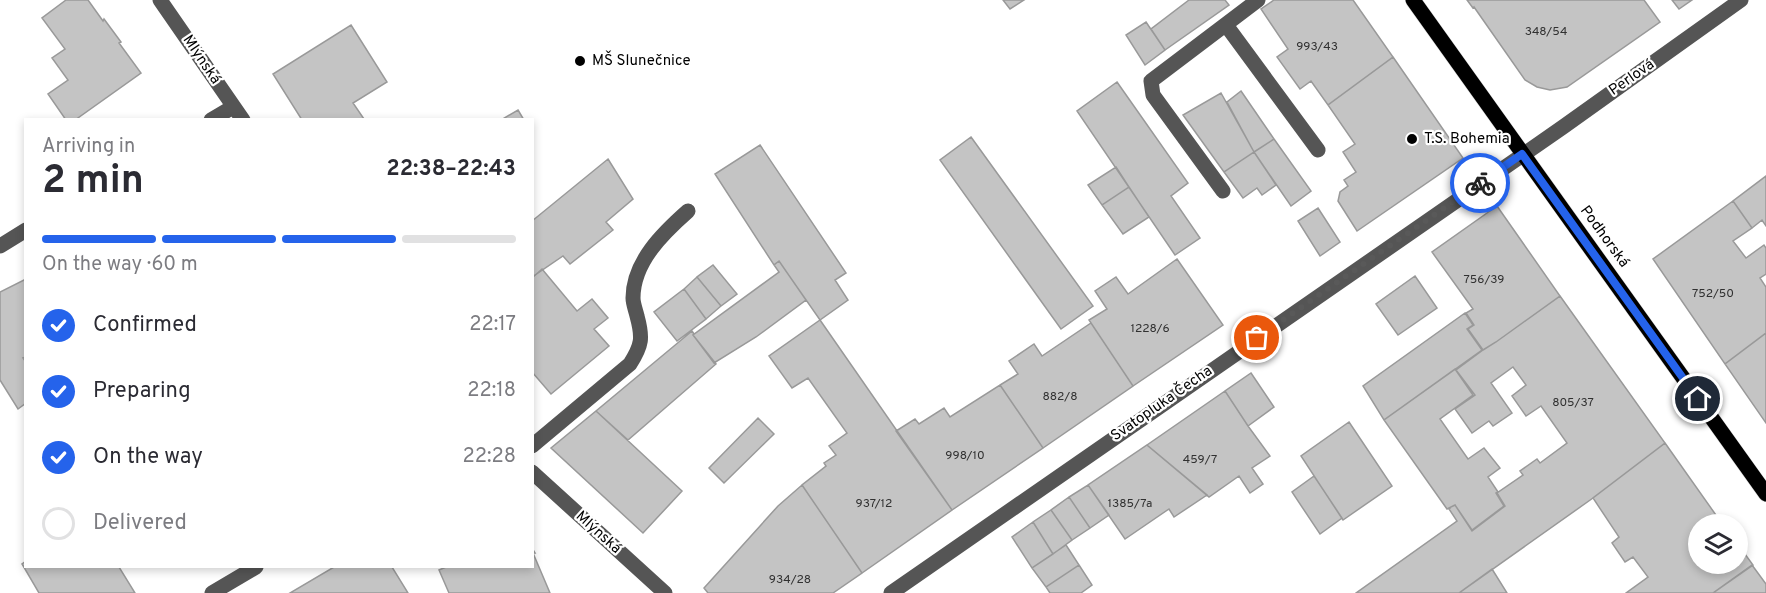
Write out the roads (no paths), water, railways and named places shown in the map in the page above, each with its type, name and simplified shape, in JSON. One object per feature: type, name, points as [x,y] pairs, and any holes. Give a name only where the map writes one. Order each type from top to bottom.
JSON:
[{"type":"main road","name":"Podhorská","points":[[1413,0],[1766,494]]},
{"type":"street","name":"Mlýnská","points":[[160,0],[241,118]]},
{"type":"street","points":[[1223,191],[1153,95],[1151,81],[1258,0]]},
{"type":"street","name":"Perlová","points":[[1522,154],[1742,0]]},
{"type":"street","points":[[1226,25],[1318,150]]},
{"type":"street","points":[[214,118],[233,107]]},
{"type":"street","name":"Svatopluka Čecha","points":[[891,593],[1522,154]]},
{"type":"street","points":[[534,444],[630,364],[639,349],[641,330],[633,299],[637,276],[646,255],[666,230],[688,211]]},
{"type":"street","points":[[0,246],[24,231]]},
{"type":"street","name":"Mlýnská","points":[[534,474],[665,593]]},
{"type":"street","points":[[213,593],[254,568]]},
{"type":"place","name":"MŠ Slunečnice","points":[[580,61]]},
{"type":"place","name":"T.S. Bohemia","points":[[1412,139]]}]
